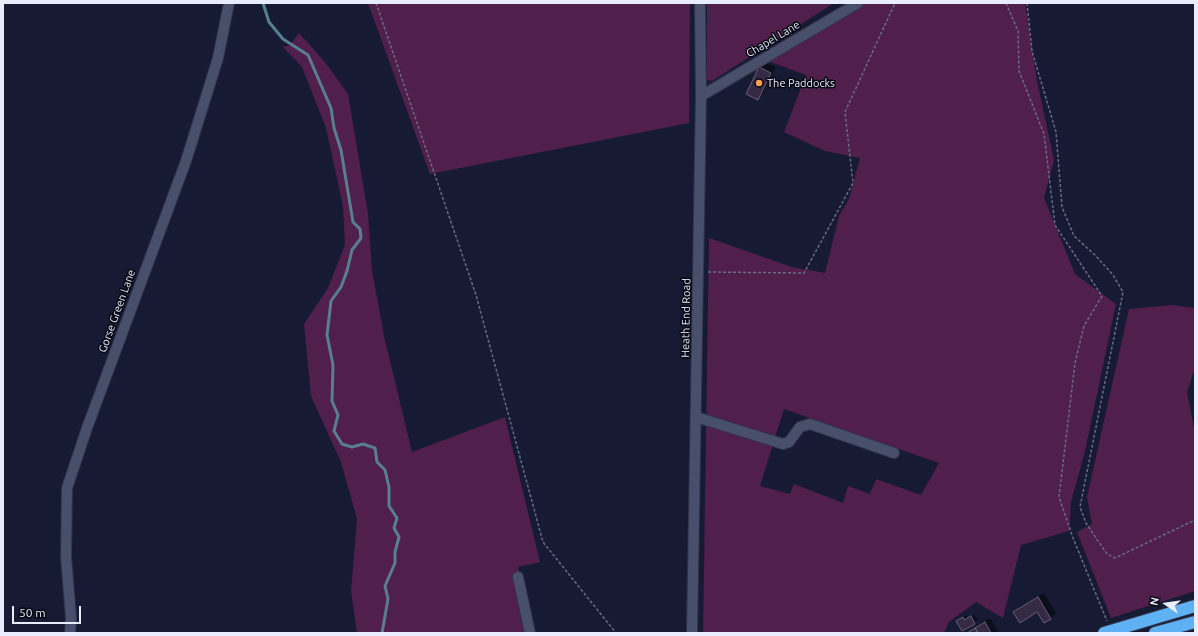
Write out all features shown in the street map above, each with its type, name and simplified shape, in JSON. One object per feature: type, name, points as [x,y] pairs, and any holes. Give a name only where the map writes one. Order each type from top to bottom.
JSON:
[{"type":"highway","points":[[1107,632],[1195,606]]},
{"type":"highway","points":[[1154,633],[1195,622]]},
{"type":"street","name":"Gorse Green Lane","points":[[70,633],[71,618],[66,557],[67,488],[87,428],[186,161],[218,58],[229,3]]},
{"type":"street","name":"Heath End Road","points":[[692,633],[699,272],[701,96],[700,3]]},
{"type":"street","name":"Chapel Lane","points":[[701,96],[858,3]]},
{"type":"street","points":[[696,417],[783,444],[789,442],[800,427],[810,424],[894,453]]},
{"type":"street","points":[[518,577],[530,633]]},
{"type":"path","points":[[376,3],[476,295],[543,542],[616,633]]},
{"type":"path","points":[[699,272],[804,273],[853,183],[845,112],[895,3]]},
{"type":"path","points":[[1006,3],[1018,31],[1018,71],[1044,134],[1055,225],[1102,296],[1084,326],[1075,363],[1059,497],[1107,632]]},
{"type":"path","points":[[1027,3],[1032,51],[1056,132],[1062,207],[1074,236],[1096,256],[1113,276],[1123,292],[1080,508],[1086,523],[1107,554],[1115,558],[1195,520]]},
{"type":"shaded area","points":[[368,3],[690,3],[689,123],[430,174]]},
{"type":"shaded area","points":[[707,3],[834,3],[712,81],[707,80]]},
{"type":"shaded area","points":[[865,3],[1025,3],[1037,81],[1054,160],[1044,198],[1075,274],[1116,304],[1085,451],[1071,502],[1069,531],[1021,545],[1003,618],[976,602],[949,622],[944,633],[703,633],[709,238],[792,267],[825,273],[839,216],[849,199],[860,158],[825,151],[784,132],[806,75],[768,61]],"holes":[[[784,409],[939,463],[921,495],[876,479],[870,494],[848,486],[843,503],[794,484],[790,494],[760,486]]]},
{"type":"shaded area","points":[[299,33],[325,62],[348,94],[368,214],[372,270],[384,336],[412,452],[505,417],[540,562],[518,567],[533,633],[357,633],[351,591],[357,519],[341,462],[311,396],[304,324],[328,288],[345,245],[343,206],[326,128],[302,67],[283,47],[290,45]]},
{"type":"shaded area","points":[[1172,305],[1195,308],[1195,367],[1187,392],[1195,433],[1195,591],[1111,618],[1077,532],[1092,524],[1087,497],[1129,309]]},
{"type":"building","name":"The Paddocks","points":[[759,67],[771,73],[758,100],[746,94]]},
{"type":"building","points":[[1038,597],[1051,619],[1044,623],[1037,612],[1020,623],[1013,612]]},
{"type":"building","points":[[971,616],[975,624],[962,631],[956,621],[963,617],[964,620]]},
{"type":"building","points":[[985,622],[991,633],[978,633],[975,628]]},
{"type":"building","points":[[975,628],[978,633],[967,633]]},
{"type":"waterway","points":[[263,3],[269,22],[283,39],[308,55],[331,108],[334,128],[341,150],[353,222],[360,229],[361,238],[352,250],[341,287],[331,301],[327,335],[333,365],[332,401],[338,415],[334,431],[342,444],[352,447],[363,444],[375,448],[377,462],[385,470],[389,487],[389,506],[397,518],[394,528],[399,537],[395,552],[395,563],[385,586],[388,599],[382,633]]},
{"type":"place","name":"The Paddocks","points":[[759,83]]}]
